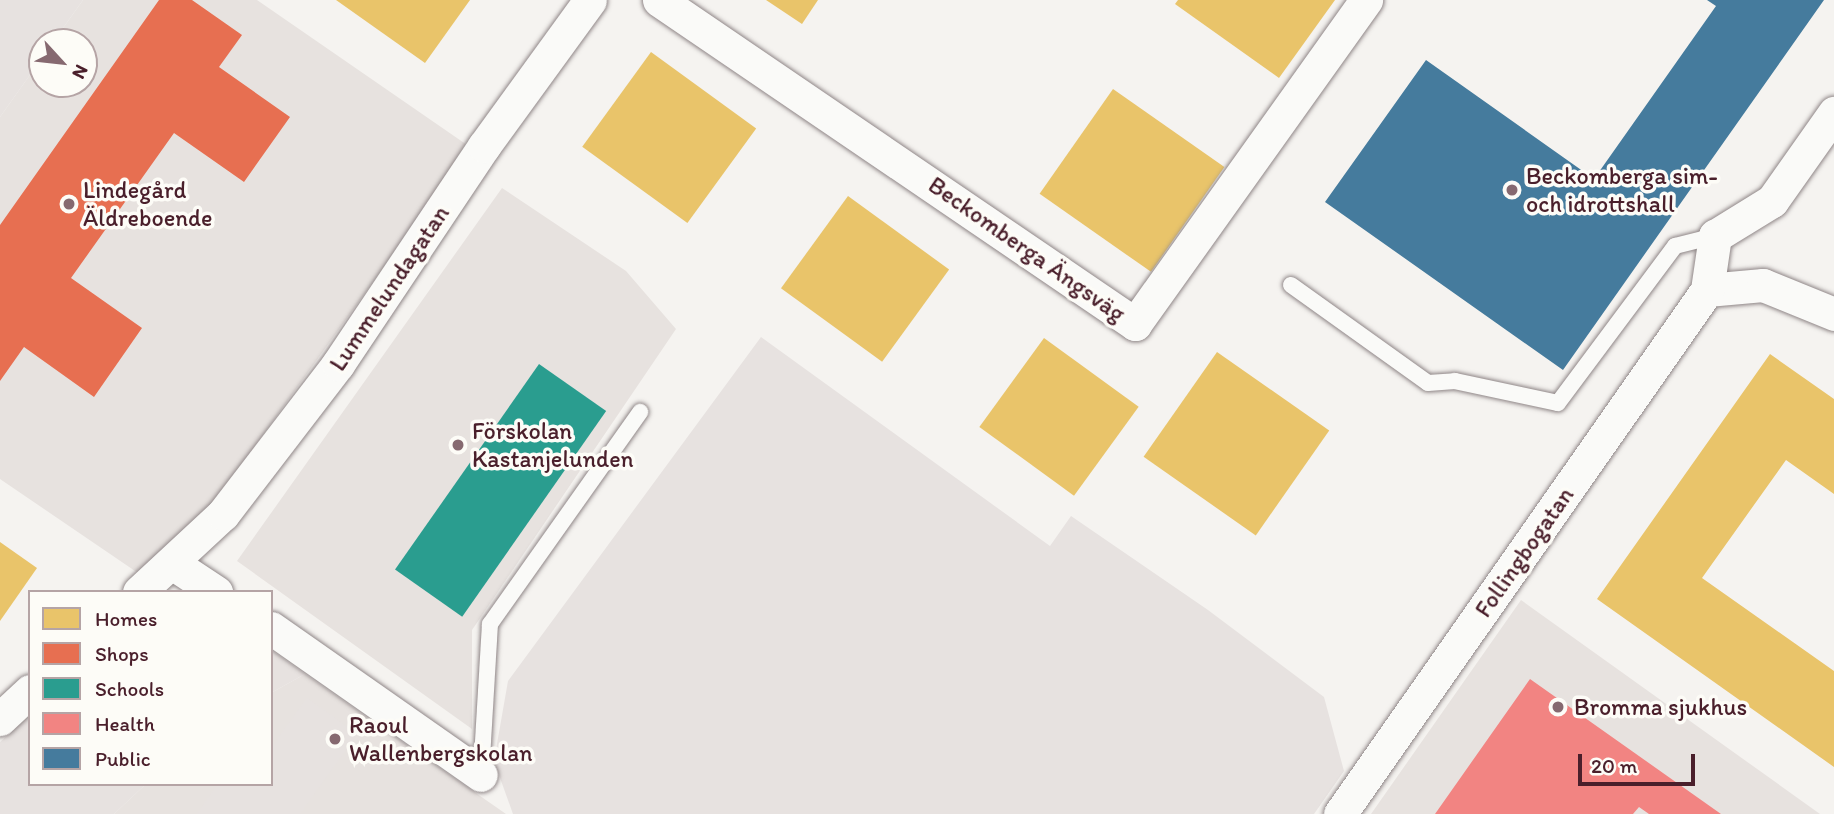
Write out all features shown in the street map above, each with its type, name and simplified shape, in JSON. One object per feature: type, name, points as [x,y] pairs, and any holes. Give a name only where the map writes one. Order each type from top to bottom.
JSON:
[{"type":"street","name":"Lummelundagatan","points":[[141,590],[223,514],[338,364],[484,146],[590,0]]},
{"type":"street","name":"Beckomberga Ängsväg","points":[[659,0],[1136,324],[1366,0]]},
{"type":"street","points":[[1830,303],[1763,285],[1707,290],[1715,236],[1772,201],[1834,113]]},
{"type":"street","name":"Follingbogatan","points":[[1340,814],[1707,290]]},
{"type":"street","points":[[172,563],[213,590]]},
{"type":"street","points":[[273,629],[481,775]]},
{"type":"street","points":[[0,719],[28,693]]},
{"type":"lane","points":[[1291,285],[1428,383],[1455,380],[1558,403],[1675,246],[1715,236]]},
{"type":"lane","points":[[481,775],[490,624],[640,412]]},
{"type":"shaded area","points":[[0,0],[83,0],[63,28],[28,28],[28,78],[0,117]]},
{"type":"shaded area","points":[[83,0],[257,0],[470,147],[211,507],[138,573],[0,479],[0,117],[28,78],[28,98],[98,98],[98,28],[63,28]]},
{"type":"shaded area","name":"Förskolan Kastanjelunden","points":[[502,188],[626,271],[676,329],[472,630],[472,729],[237,561]]},
{"type":"shaded area","points":[[761,337],[1050,546],[1071,516],[1208,610],[1324,697],[1344,771],[1314,814],[513,814],[494,761],[508,681]]},
{"type":"shaded area","name":"Bromma sjukhus","points":[[1521,600],[1820,814],[1371,814]]},
{"type":"shaded area","points":[[273,651],[305,674],[273,692]]},
{"type":"shaded area","name":"Raoul Wallenbergskolan","points":[[305,674],[506,814],[114,814],[144,786],[273,786],[273,692]]},
{"type":"shaded area","points":[[307,698],[357,734],[300,814],[197,814],[217,786],[273,786],[273,745]]},
{"type":"shaded area","points":[[28,717],[28,786],[144,786],[114,814],[0,814],[0,742]]},
{"type":"building: Homes","points":[[336,0],[470,0],[425,63]]},
{"type":"building: Homes","points":[[766,0],[818,0],[802,24]]},
{"type":"building: Homes","points":[[1178,0],[1335,0],[1279,78],[1175,4]]},
{"type":"building: Homes","points":[[651,52],[756,128],[687,223],[582,147]]},
{"type":"building: Homes","points":[[1113,89],[1224,167],[1151,272],[1040,194]]},
{"type":"building: Homes","points":[[848,196],[949,269],[882,362],[781,288]]},
{"type":"building: Homes","points":[[1044,338],[1139,407],[1074,496],[979,427]]},
{"type":"building: Homes","points":[[1217,352],[1329,431],[1256,535],[1144,457]]},
{"type":"building: Homes","points":[[1770,354],[1834,399],[1834,494],[1786,460],[1702,578],[1834,671],[1834,767],[1597,599]]},
{"type":"building: Homes","points":[[0,542],[37,568],[0,621]]},
{"type":"building: Shops","name":"Lindegård Äldreboende","points":[[159,0],[192,0],[242,35],[219,67],[290,117],[244,182],[174,133],[71,278],[142,328],[94,397],[24,347],[0,381],[0,225],[90,98],[98,98],[98,86]]},
{"type":"building: Schools","points":[[539,364],[606,411],[462,617],[395,570]]},
{"type":"building: Health","points":[[1530,679],[1721,814],[1649,814],[1639,807],[1633,814],[1435,814]]},
{"type":"building: Public","name":"Beckomberga sim- och idrottshall","points":[[1707,0],[1824,0],[1563,370],[1325,202],[1426,60],[1594,179],[1716,6]]},
{"type":"place","name":"Beckomberga sim- och idrottshall","points":[[1512,190]]},
{"type":"place","name":"Lindegård Äldreboende","points":[[69,204]]},
{"type":"place","name":"Förskolan Kastanjelunden","points":[[458,445]]},
{"type":"place","name":"Bromma sjukhus","points":[[1558,707]]},
{"type":"place","name":"Raoul Wallenbergskolan","points":[[335,739]]}]
